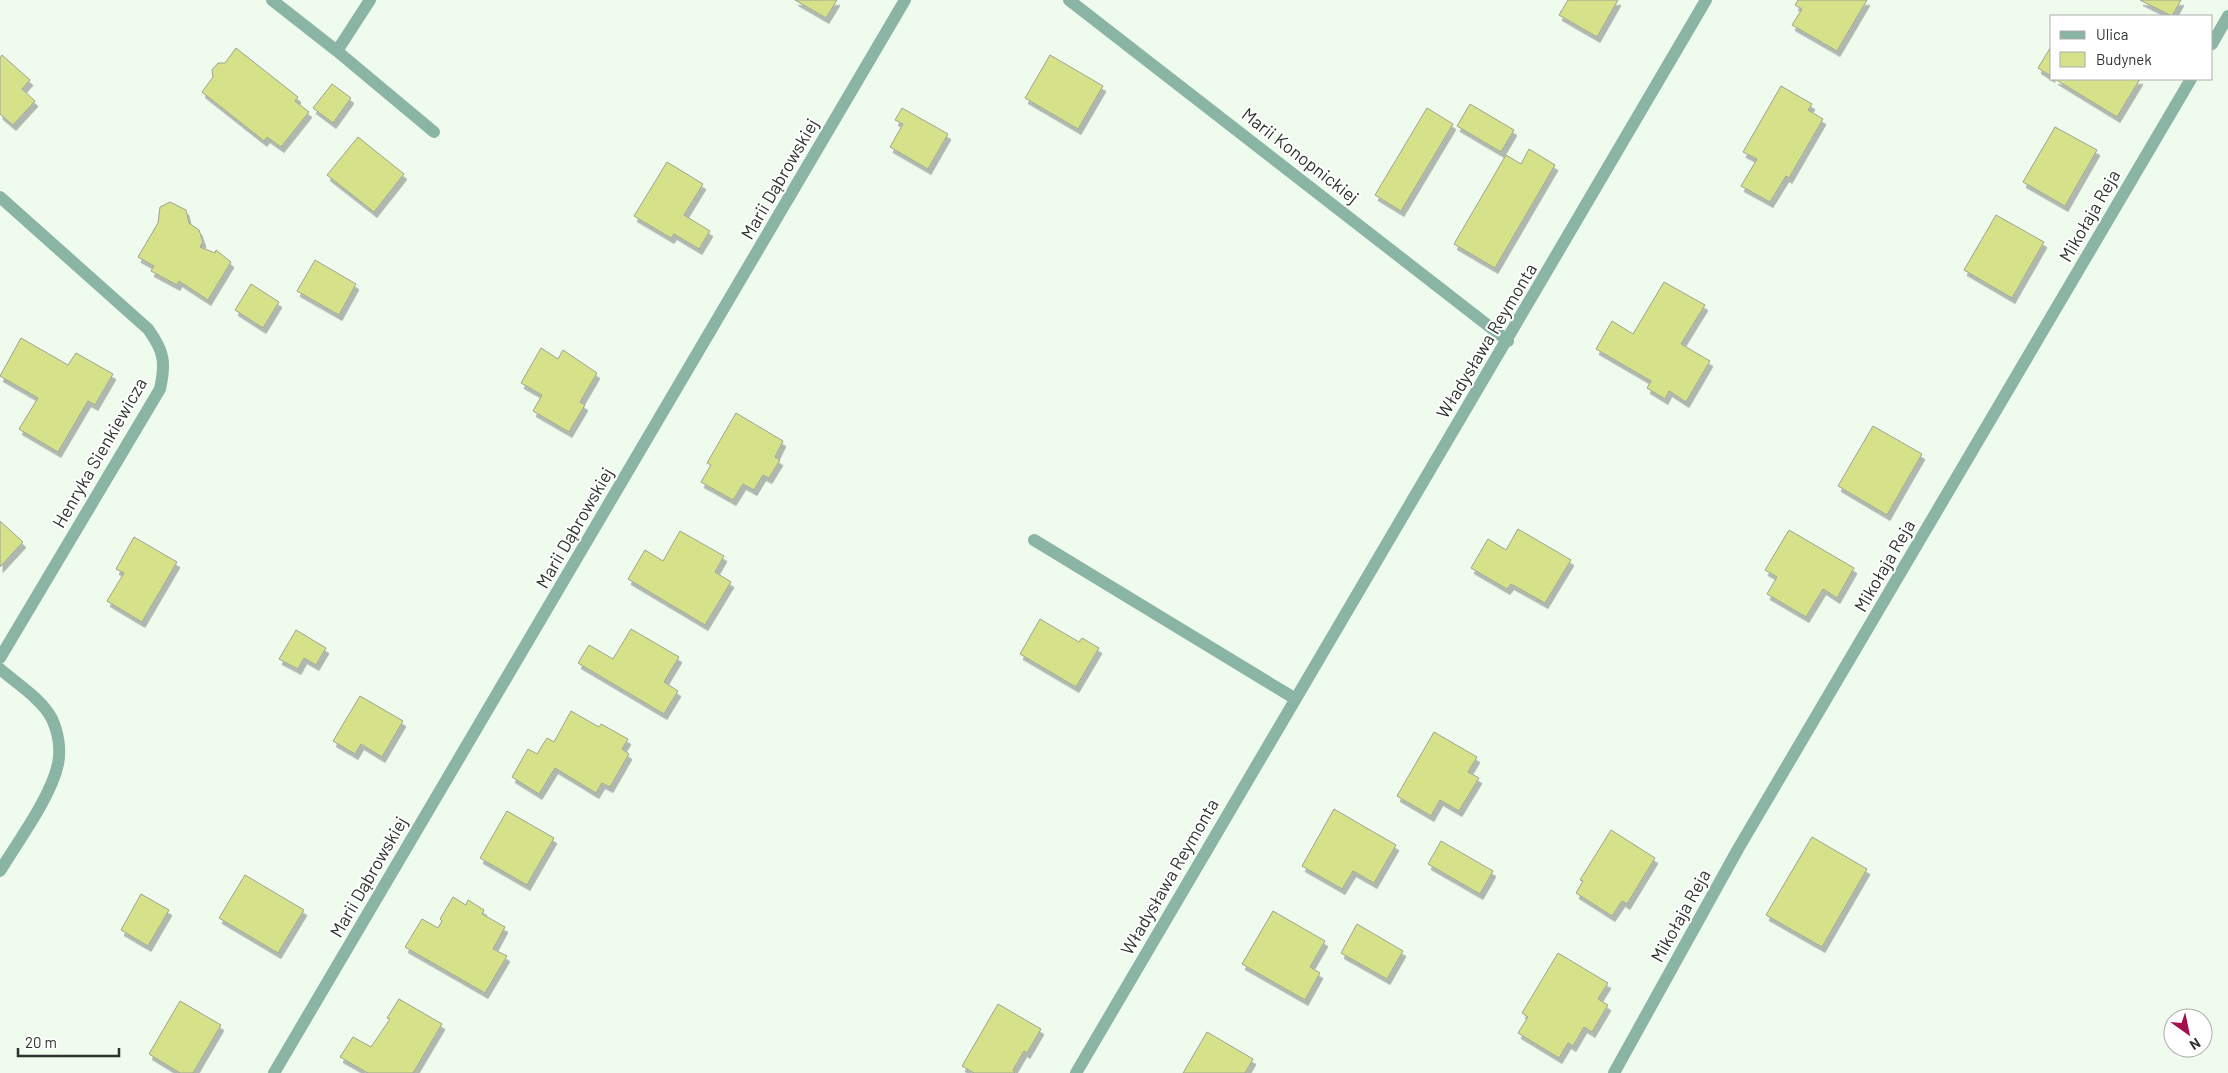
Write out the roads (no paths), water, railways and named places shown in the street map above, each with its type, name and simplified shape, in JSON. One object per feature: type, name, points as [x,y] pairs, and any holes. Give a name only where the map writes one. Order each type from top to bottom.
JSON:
[{"type":"street","points":[[272,0],[338,51],[434,132]]},
{"type":"street","points":[[338,51],[370,0]]},
{"type":"street","name":"Marii Dąbrowskiej","points":[[274,1073],[906,0]]},
{"type":"street","name":"Marii Konopnickiej","points":[[1069,0],[1508,341]]},
{"type":"street","name":"Władysława Reymonta","points":[[1076,1073],[1294,698],[1508,341],[1706,0]]},
{"type":"street","points":[[2213,42],[2228,16]]},
{"type":"street","name":"Mikołaja Reja","points":[[1614,1073],[1743,841],[2190,80]]},
{"type":"street","name":"Henryka Sienkiewicza","points":[[0,198],[148,329],[161,346],[165,368],[160,389],[0,658]]},
{"type":"street","points":[[1034,540],[1294,698]]},
{"type":"street","points":[[0,669],[36,701],[51,718],[59,740],[58,763],[49,788],[0,871]]}]
